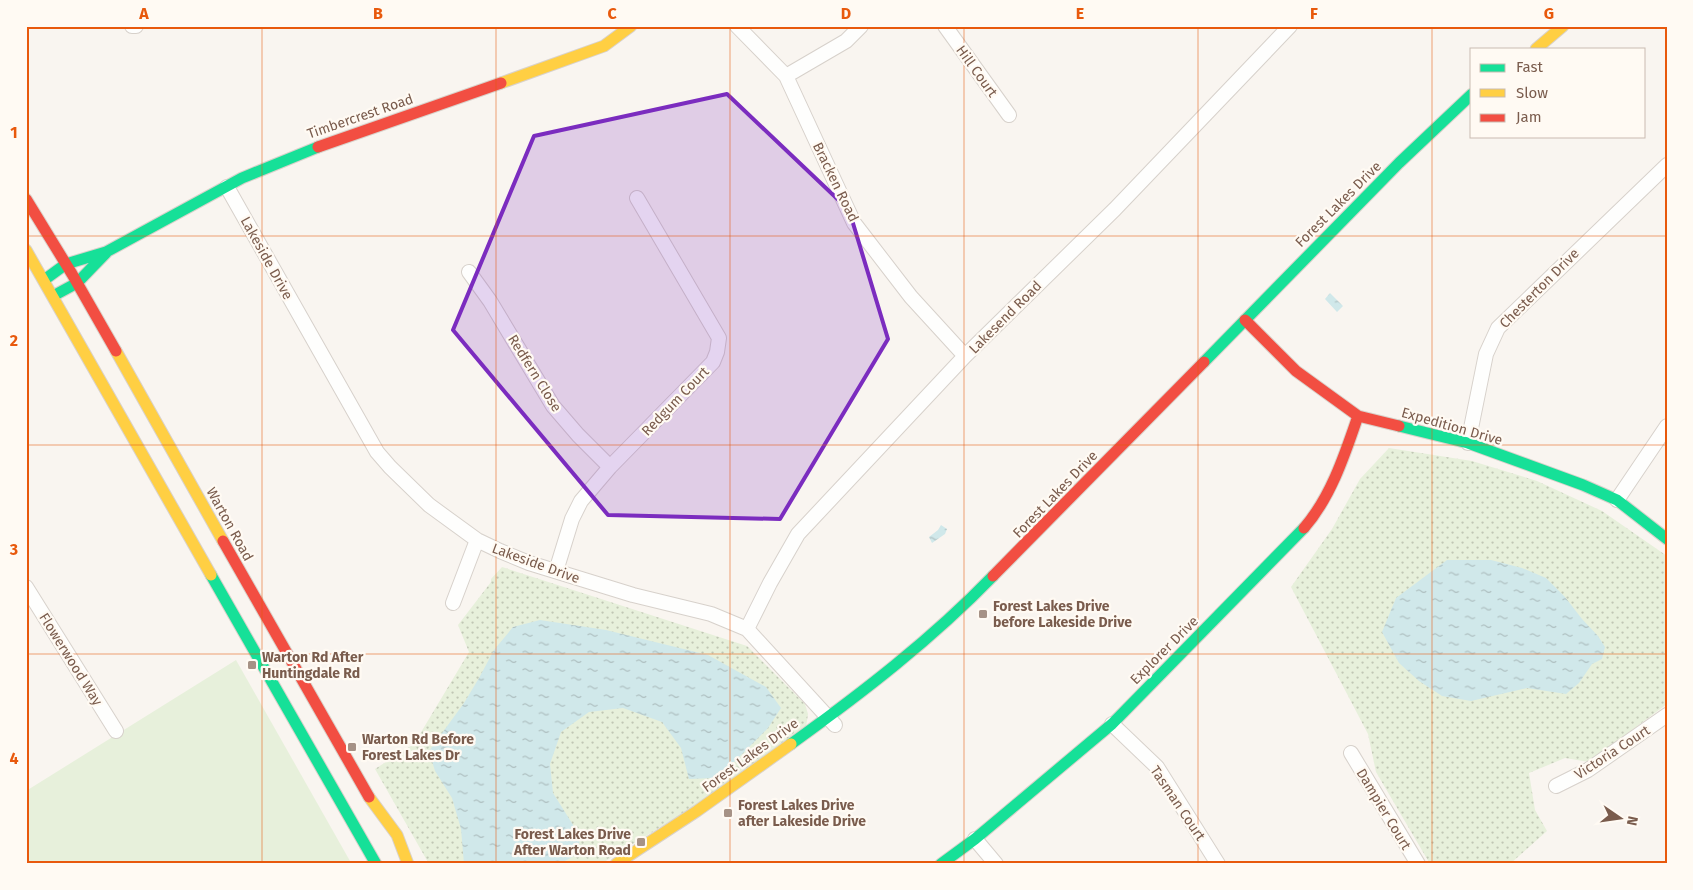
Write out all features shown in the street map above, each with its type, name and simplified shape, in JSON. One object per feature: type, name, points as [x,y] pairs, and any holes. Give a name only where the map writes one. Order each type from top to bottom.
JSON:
[{"type":"main road","name":"Timbercrest Road","points":[[44,280],[66,264],[106,252],[242,178],[292,156],[604,46],[631,26]]},
{"type":"main road","points":[[1531,46],[1546,26]]},
{"type":"main road","points":[[1531,46],[1563,26]]},
{"type":"main road","name":"Forest Lakes Drive","points":[[1155,428],[1249,324],[1399,164],[1470,96]]},
{"type":"main road","name":"Forest Lakes Drive","points":[[822,736],[832,721],[974,596],[1249,324],[1470,110]]},
{"type":"main road","name":"Warton Road","points":[[26,199],[66,264],[366,792],[397,836],[408,864]]},
{"type":"main road","points":[[26,250],[376,864]]},
{"type":"main road","name":"Timbercrest Road","points":[[53,296],[77,284],[106,252]]},
{"type":"main road","name":"Expedition Drive","points":[[1249,324],[1296,371],[1358,416],[1468,443],[1583,485],[1617,500],[1667,539]]},
{"type":"main road","name":"Explorer Drive","points":[[941,864],[975,840],[1112,724],[1288,545],[1310,521],[1326,494],[1345,452],[1358,416]]},
{"type":"main road","name":"Forest Lakes Drive","points":[[616,864],[677,826],[907,668],[981,604]]},
{"type":"main road","name":"Forest Lakes Drive","points":[[636,864],[762,779]]},
{"type":"street","name":"Bracken Road","points":[[737,26],[786,76],[854,223],[911,297],[965,356]]},
{"type":"street","points":[[786,76],[846,41],[861,26]]},
{"type":"street","name":"Hill Court","points":[[945,26],[1009,115]]},
{"type":"street","name":"Lakesend Road","points":[[747,629],[798,534],[965,356],[1115,209],[1290,26]]},
{"type":"street","name":"Chesterton Drive","points":[[1468,443],[1486,354],[1498,328],[1667,165]]},
{"type":"street","name":"Lakeside Drive","points":[[227,186],[377,452],[429,505],[477,540],[529,563],[633,596],[711,614],[747,629],[832,721]]},
{"type":"street","name":"Redgum Court","points":[[556,571],[572,519],[581,501],[610,467],[713,362],[717,352],[719,338],[636,198]]},
{"type":"street","name":"Redfern Close","points":[[469,272],[490,301],[553,406],[578,435],[610,467]]},
{"type":"street","points":[[1617,500],[1667,426]]},
{"type":"street","points":[[453,603],[477,540]]},
{"type":"street","name":"Flowerwood Way","points":[[26,587],[116,731]]},
{"type":"street","name":"Victoria Court","points":[[1556,786],[1588,770],[1667,715]]},
{"type":"street","name":"Tasman Court","points":[[1112,724],[1157,767],[1218,864]]},
{"type":"street","name":"Dampier Court","points":[[1350,753],[1418,864]]},
{"type":"street","points":[[975,840],[996,864]]},
{"type":"highlighted area","points":[[727,94],[849,210],[888,339],[780,519],[608,515],[453,330],[534,136]]},
{"type":"green space","points":[[1389,448],[1472,461],[1537,481],[1602,511],[1667,556],[1667,704],[1589,762],[1565,758],[1529,773],[1535,810],[1547,831],[1510,864],[1430,864],[1376,772],[1368,734],[1291,587],[1332,529],[1360,479]]},
{"type":"green space","points":[[502,567],[747,646],[805,704],[808,714],[806,727],[691,808],[601,864],[429,864],[375,769],[414,744],[469,652],[458,625],[491,582],[491,579]]},
{"type":"green space","points":[[236,660],[350,861],[346,864],[26,864],[26,791]]},
{"type":"water","points":[[1330,293],[1343,306],[1337,312],[1325,299]]},
{"type":"water","points":[[941,525],[947,529],[945,534],[932,543],[929,537]]},
{"type":"water","points":[[1447,560],[1491,560],[1522,568],[1546,578],[1598,636],[1605,647],[1602,659],[1592,664],[1579,683],[1566,694],[1527,688],[1471,701],[1442,696],[1419,681],[1399,663],[1382,632],[1396,598]]},
{"type":"water","points":[[540,620],[606,630],[708,655],[766,687],[781,708],[768,728],[735,761],[714,778],[689,779],[681,748],[662,722],[623,708],[589,712],[561,732],[550,764],[553,793],[580,836],[578,854],[559,864],[464,864],[461,829],[452,798],[435,771],[429,751],[464,703],[494,650],[513,627]]},
{"type":"traffic: fast","points":[[1204,362],[1399,163],[1470,96]]},
{"type":"traffic: fast","points":[[44,280],[66,264],[106,252],[242,178],[318,147]]},
{"type":"traffic: fast","points":[[53,296],[77,283],[106,253]]},
{"type":"traffic: fast","points":[[1399,426],[1468,443],[1583,485],[1617,500],[1667,539]]},
{"type":"traffic: fast","points":[[941,864],[975,839],[1112,724],[1304,528]]},
{"type":"traffic: fast","points":[[211,575],[376,864]]},
{"type":"traffic: fast","points":[[791,744],[896,664],[946,622],[993,576]]},
{"type":"traffic: slow","points":[[501,83],[604,46],[631,26]]},
{"type":"traffic: slow","points":[[1537,48],[1563,26]]},
{"type":"traffic: slow","points":[[26,250],[211,575]]},
{"type":"traffic: slow","points":[[116,351],[223,541]]},
{"type":"traffic: slow","points":[[616,864],[697,811],[791,744]]},
{"type":"traffic: slow","points":[[369,797],[397,835],[408,864]]},
{"type":"traffic: jam","points":[[318,147],[501,83]]},
{"type":"traffic: jam","points":[[26,199],[116,351]]},
{"type":"traffic: jam","points":[[1245,320],[1296,371],[1358,416],[1399,426]]},
{"type":"traffic: jam","points":[[993,576],[1204,362]]},
{"type":"traffic: jam","points":[[1304,528],[1314,516],[1330,489],[1358,416]]},
{"type":"traffic: jam","points":[[223,541],[369,797]]},
{"type":"place","name":"Forest Lakes Drive before Lakeside Drive","points":[[983,614]]},
{"type":"place","name":"Warton Rd After Huntingdale Rd","points":[[252,665]]},
{"type":"place","name":"Warton Rd Before Forest Lakes Dr","points":[[352,747]]},
{"type":"place","name":"Forest Lakes Drive after Lakeside Drive","points":[[728,813]]},
{"type":"place","name":"Forest Lakes Drive After Warton Road","points":[[641,842]]}]
